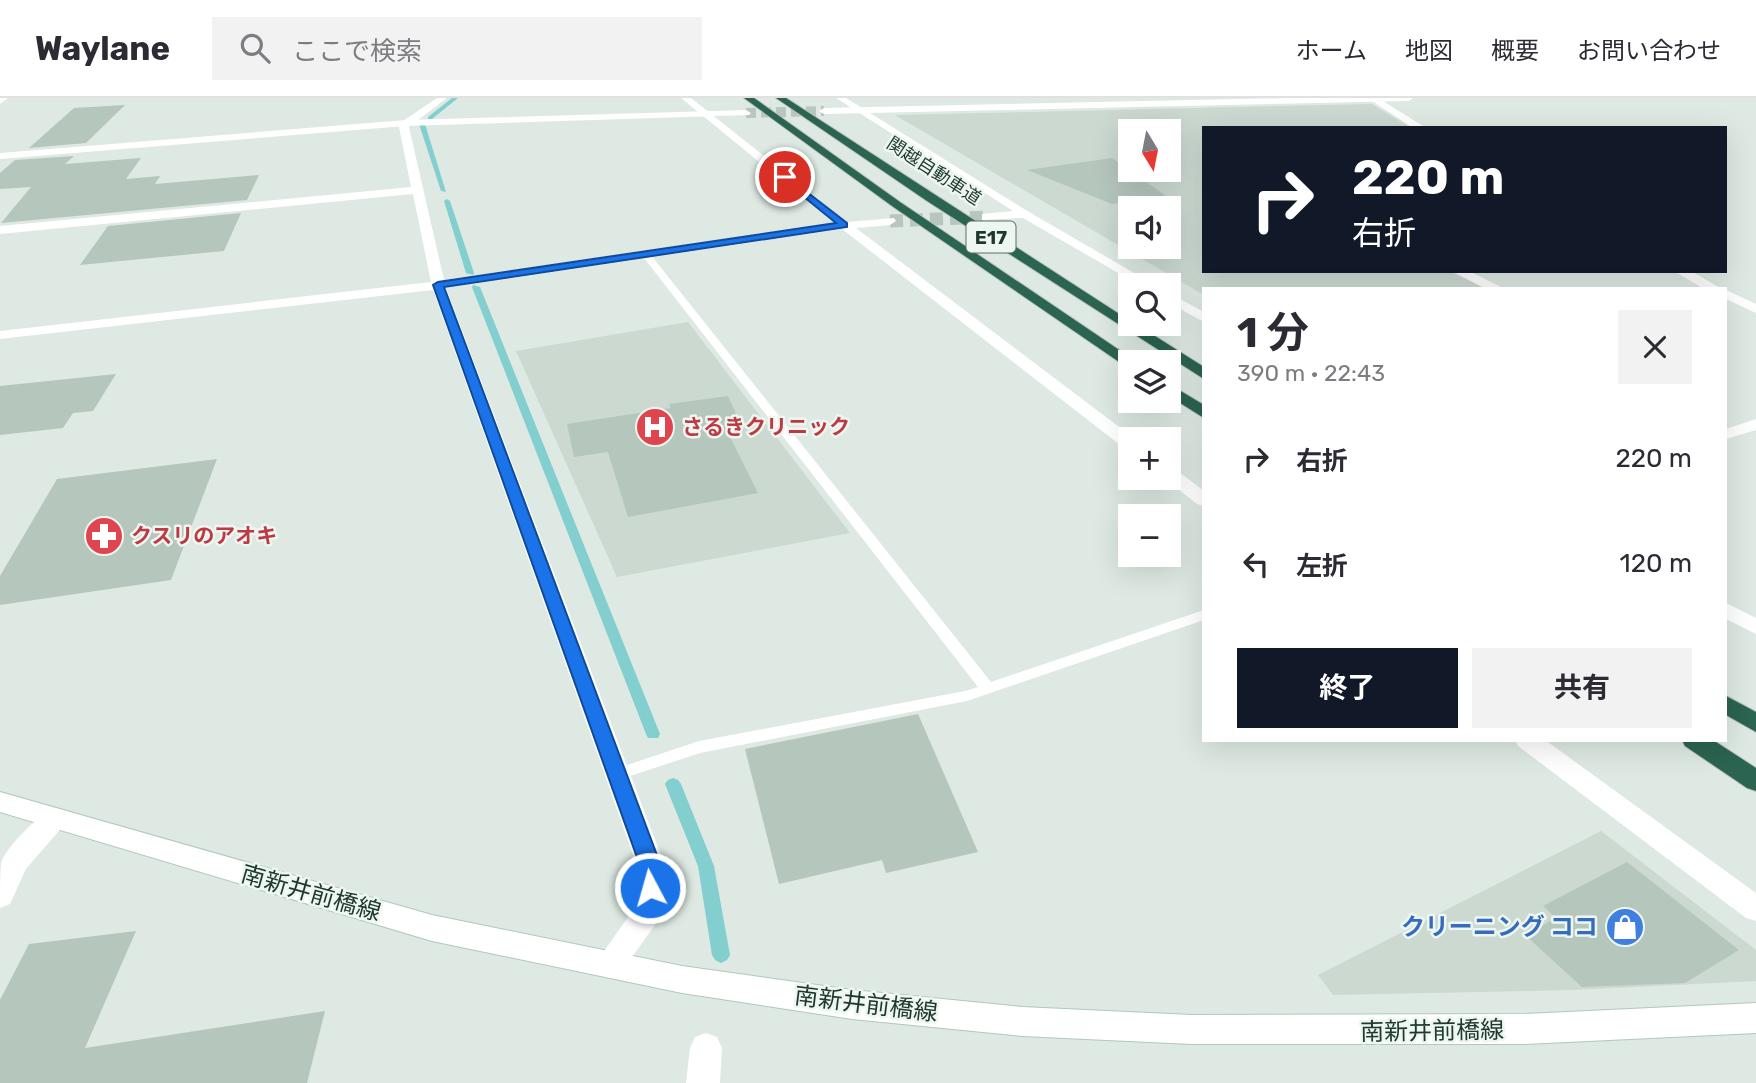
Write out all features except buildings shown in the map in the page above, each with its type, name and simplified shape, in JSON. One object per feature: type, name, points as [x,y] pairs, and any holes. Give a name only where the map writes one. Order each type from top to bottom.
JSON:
[{"type":"highway","name":"E17","points":[[748,98],[896,204],[1118,355]]},
{"type":"highway","name":"関越自動車道","points":[[779,98],[930,199],[1202,373]]},
{"type":"highway","points":[[1181,397],[1202,412]]},
{"type":"highway","points":[[1727,705],[1756,723]]},
{"type":"highway","points":[[1697,742],[1756,781]]},
{"type":"street","points":[[443,98],[404,127],[438,285],[651,866],[649,910],[610,964]]},
{"type":"street","points":[[685,98],[844,225],[1118,435]]},
{"type":"street","points":[[839,98],[1025,214],[1127,273]]},
{"type":"street","points":[[824,111],[1409,98]]},
{"type":"street","points":[[1373,99],[1417,126]]},
{"type":"street","points":[[0,156],[406,123],[746,113]]},
{"type":"street","points":[[0,230],[417,190]]},
{"type":"street","points":[[986,217],[1025,214]]},
{"type":"street","points":[[0,335],[438,285],[844,225],[890,221]]},
{"type":"street","points":[[1462,273],[1494,287]]},
{"type":"street","points":[[1684,273],[1711,287]]},
{"type":"street","points":[[1727,294],[1752,305]]},
{"type":"street","points":[[1181,304],[1202,317]]},
{"type":"street","points":[[1727,435],[1756,424]]},
{"type":"street","points":[[1181,482],[1202,498]]},
{"type":"street","points":[[1727,611],[1756,627]]},
{"type":"street","points":[[1530,742],[1756,909]]},
{"type":"street","name":"南新井前橋線","points":[[0,802],[432,928],[503,945],[801,997],[1000,1019],[1106,1027],[1245,1032],[1525,1030],[1756,1018]]},
{"type":"street","points":[[0,896],[15,862],[55,818]]},
{"type":"street","points":[[703,1083],[706,1048]]},
{"type":"lane","points":[[647,256],[988,688]]},
{"type":"lane","points":[[618,774],[699,747],[967,696],[1202,616]]},
{"type":"shaded area","points":[[1372,104],[1408,126],[1202,126],[1202,273],[1452,273],[1483,287],[1202,287],[1202,294],[1181,282],[1181,273],[1166,273],[1142,259],[1181,259],[1181,196],[1118,196],[1118,245],[895,115]]},
{"type":"shaded area","points":[[688,322],[850,533],[617,577],[516,351]]},
{"type":"shaded area","points":[[1601,831],[1756,950],[1756,981],[1572,990],[1333,995],[1318,975]]},
{"type":"waterway","points":[[430,118],[455,98]]},
{"type":"waterway","points":[[422,124],[444,191]]},
{"type":"waterway","points":[[447,201],[470,273]]},
{"type":"waterway","points":[[476,287],[653,734]]},
{"type":"waterway","points":[[673,784],[706,866],[721,955]]},
{"type":"tunnel","points":[[746,113],[824,111]]},
{"type":"tunnel","points":[[890,221],[986,217]]},
{"type":"place","name":"さるきクリニック","points":[[655,427]]},
{"type":"place","name":"クスリのアオキ","points":[[104,536]]},
{"type":"place","name":"クリーニング ココ","points":[[1625,927]]},
{"type":"route","points":[[650,888],[651,866],[438,285],[844,225],[785,177]]}]
